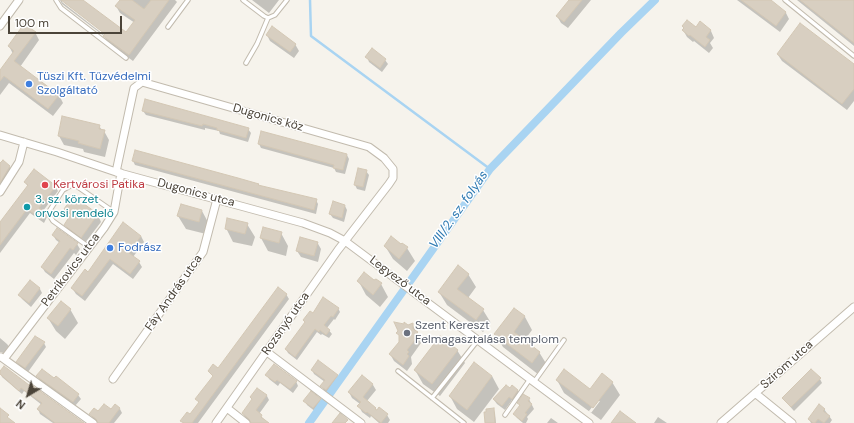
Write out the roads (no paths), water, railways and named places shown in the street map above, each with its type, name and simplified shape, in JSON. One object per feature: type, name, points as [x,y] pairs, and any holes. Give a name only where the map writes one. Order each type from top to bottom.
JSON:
[{"type":"street","points":[[0,26],[19,0]]},
{"type":"street","name":"Dugonics köz","points":[[119,173],[134,88],[142,82],[351,141],[376,151],[390,164],[393,178],[345,241]]},
{"type":"street","name":"Dugonics utca","points":[[0,135],[119,173],[303,222],[345,241]]},
{"type":"street","points":[[0,192],[19,162],[24,142]]},
{"type":"street","name":"Petrikovics utca","points":[[2,357],[104,228],[114,212],[119,173]]},
{"type":"street","name":"Fáy András utca","points":[[113,379],[203,252],[217,199]]},
{"type":"street","name":"Legyező utca","points":[[345,241],[532,380],[584,422]]},
{"type":"street","name":"Rozsnyó utca","points":[[216,423],[345,241]]},
{"type":"street","name":"Szirom utca","points":[[721,423],[854,306]]},
{"type":"street","points":[[266,352],[361,423]]},
{"type":"street","points":[[2,357],[93,423]]},
{"type":"street","points":[[755,393],[792,423]]},
{"type":"street","points":[[227,408],[246,423]]},
{"type":"lane","points":[[56,0],[61,8],[126,58]]},
{"type":"lane","points":[[168,27],[188,0]]},
{"type":"lane","points":[[243,0],[268,18]]},
{"type":"lane","points":[[246,63],[257,44],[268,18],[275,15],[287,0]]},
{"type":"lane","points":[[785,0],[854,56]]},
{"type":"lane","points":[[89,247],[53,220],[48,212],[63,190],[75,185],[114,212]]},
{"type":"lane","points":[[432,398],[478,340]]},
{"type":"lane","points":[[505,415],[564,340]]},
{"type":"lane","points":[[398,371],[464,423]]},
{"type":"waterway","name":"VIII/2. sz. folyás","points":[[310,0],[311,36],[490,169]]},
{"type":"waterway","name":"VIII/2. sz. folyás","points":[[309,423],[490,169],[621,33],[655,0]]},
{"type":"place","name":"Tüszi Kft. Tűzvédelmi Szolgáltató","points":[[29,84]]},
{"type":"place","name":"Kertvárosi Patika","points":[[45,185]]},
{"type":"place","name":"3. sz. körzet orvosi rendelő","points":[[27,207]]},
{"type":"place","name":"Fodrász","points":[[110,248]]},
{"type":"place","name":"Szent Kereszt Felmagasztalása templom","points":[[407,333]]}]
